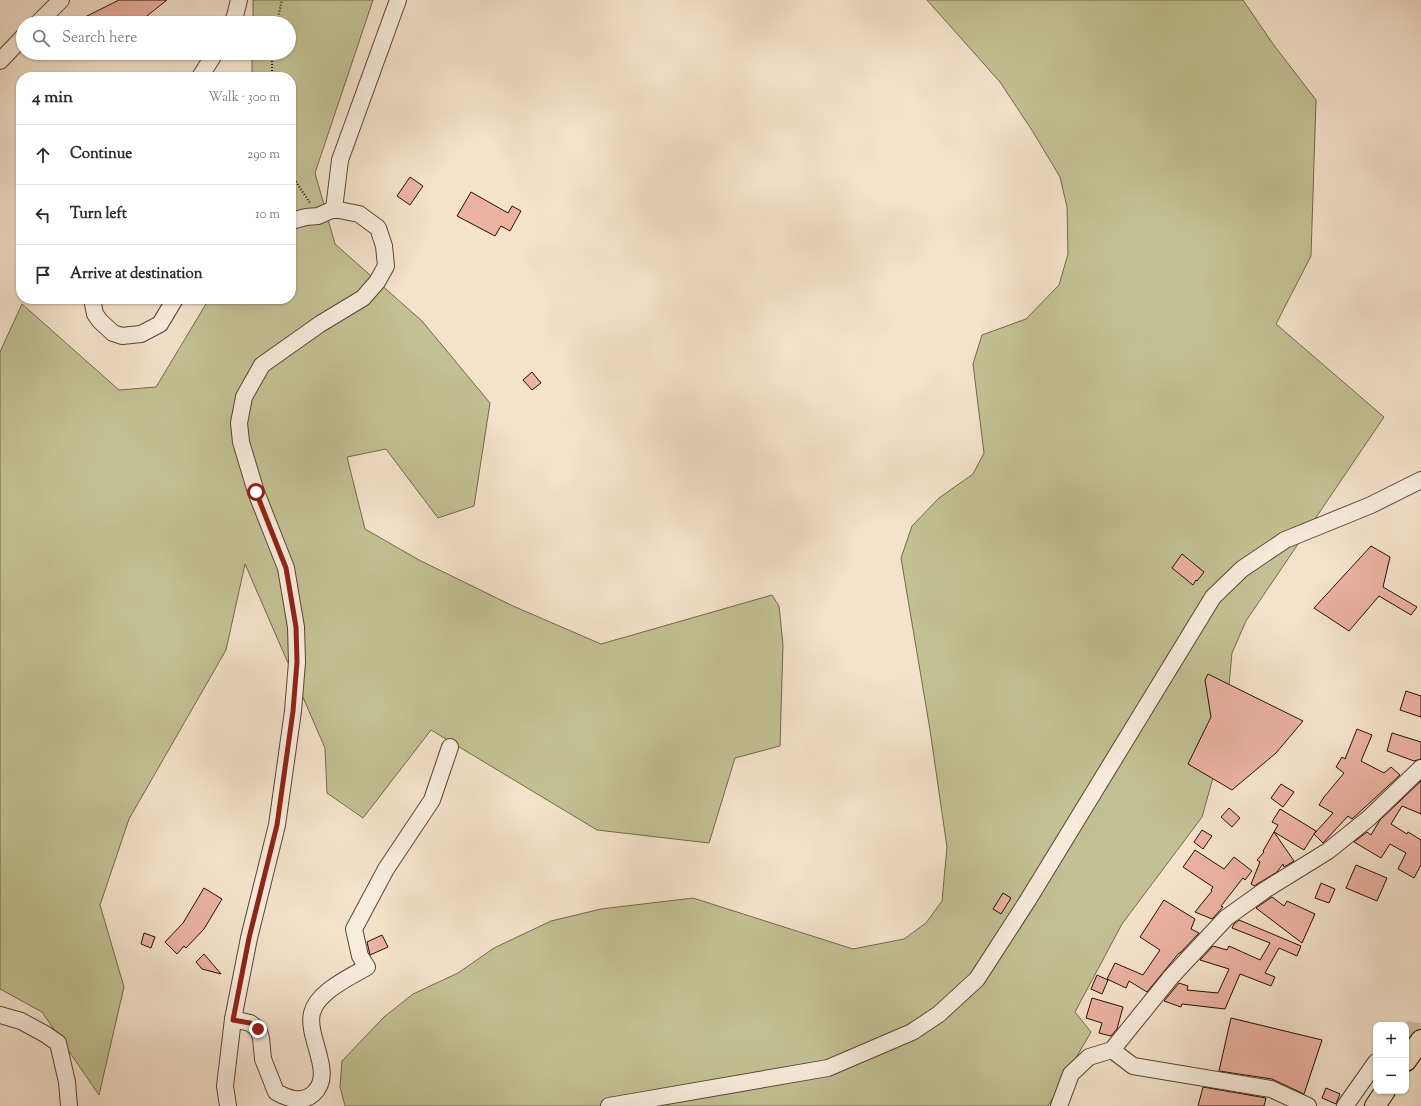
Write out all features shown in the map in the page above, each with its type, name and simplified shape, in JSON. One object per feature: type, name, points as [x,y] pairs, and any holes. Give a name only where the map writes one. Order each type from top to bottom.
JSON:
[{"type":"main road","points":[[1408,1058],[1421,1040]]},
{"type":"main road","points":[[1375,1106],[1383,1094]]},
{"type":"street","points":[[45,16],[61,0]]},
{"type":"street","points":[[235,16],[239,0]]},
{"type":"street","points":[[334,209],[340,160],[398,0]]},
{"type":"street","points":[[0,61],[16,44]]},
{"type":"street","points":[[203,72],[211,60]]},
{"type":"street","points":[[228,1106],[225,1086],[233,1020],[249,938],[277,825],[293,711],[297,662],[296,627],[286,568],[256,492],[241,442],[239,423],[244,397],[262,365],[320,324],[363,298],[377,282],[386,266],[384,246],[378,228],[359,214],[334,209],[318,216],[296,219]]},
{"type":"street","points":[[93,304],[95,314],[100,321],[113,333],[122,336],[141,334],[160,324],[172,304]]},
{"type":"street","points":[[609,1106],[828,1068],[912,1032],[939,1014],[977,979],[1028,900],[1213,597],[1242,569],[1285,540],[1371,505],[1421,480]]},
{"type":"street","points":[[233,1020],[250,1023],[258,1029],[261,1038],[263,1059],[276,1092],[287,1098],[300,1100],[310,1097],[317,1090],[322,1081],[321,1067],[312,1029],[312,1012],[318,1000],[328,990],[367,967],[360,956],[354,929],[386,869],[432,800],[450,747]]},
{"type":"street","points":[[1058,1106],[1071,1074],[1089,1057],[1112,1050],[1171,977],[1226,918],[1265,890],[1328,851],[1369,818],[1421,768]]},
{"type":"street","points":[[0,1015],[21,1021],[58,1043],[67,1082],[69,1106]]},
{"type":"street","points":[[1112,1050],[1133,1066],[1271,1089],[1308,1106]]},
{"type":"street","points":[[1345,1106],[1373,1066]]},
{"type":"path","points":[[278,16],[282,0]]},
{"type":"path","points":[[272,60],[272,72]]},
{"type":"path","points":[[296,182],[318,216]]},
{"type":"shaded area","points":[[253,0],[373,0],[315,173],[335,244],[422,321],[490,403],[474,506],[438,518],[386,449],[347,457],[365,529],[419,560],[513,606],[601,644],[772,595],[779,606],[783,645],[780,746],[735,758],[709,843],[597,830],[431,730],[363,818],[327,793],[325,748],[245,564],[226,650],[129,819],[100,905],[124,987],[99,1095],[42,1012],[0,989],[0,352],[22,304],[119,390],[156,387],[206,304],[296,304],[296,72],[252,72],[252,60],[296,60],[296,16],[253,16]]},
{"type":"shaded area","points":[[927,0],[1243,0],[1273,44],[1316,100],[1311,256],[1276,324],[1384,417],[1246,621],[1232,653],[1224,739],[1202,817],[1122,924],[1075,1012],[1091,1032],[1048,1106],[345,1106],[340,1087],[342,1061],[384,1017],[413,994],[458,973],[494,948],[551,921],[601,909],[693,898],[853,949],[904,939],[926,923],[942,901],[947,847],[930,730],[901,558],[912,526],[939,498],[973,474],[984,453],[973,364],[982,335],[1026,319],[1059,285],[1068,254],[1067,207],[1060,177],[1033,132],[1000,82]]},
{"type":"building","points":[[119,0],[167,0],[147,16],[87,16]]},
{"type":"building","points":[[410,177],[423,186],[410,205],[397,196]]},
{"type":"building","points":[[471,192],[508,213],[512,206],[521,211],[510,231],[501,226],[495,236],[457,216]]},
{"type":"building","points":[[532,372],[541,383],[532,390],[523,380]]},
{"type":"building","points":[[1371,546],[1390,557],[1383,587],[1417,607],[1411,615],[1379,596],[1349,631],[1314,608]]},
{"type":"building","points":[[1182,554],[1204,572],[1193,585],[1172,568]]},
{"type":"building","points":[[1208,674],[1303,721],[1276,753],[1232,790],[1188,764],[1211,717],[1205,680]]},
{"type":"building","points":[[1406,691],[1421,696],[1421,717],[1400,710]]},
{"type":"building","points":[[1357,729],[1372,735],[1361,761],[1384,773],[1391,767],[1400,775],[1352,819],[1348,816],[1323,843],[1314,834],[1333,813],[1319,805],[1344,773],[1336,767],[1342,757],[1345,759]]},
{"type":"building","points":[[1392,733],[1421,742],[1421,759],[1414,761],[1387,751]]},
{"type":"building","points":[[1421,781],[1421,814],[1402,806],[1391,824],[1407,834],[1408,832],[1421,840],[1421,865],[1414,878],[1398,869],[1406,853],[1390,844],[1381,858],[1354,842],[1367,832],[1371,835],[1380,820]]},
{"type":"building","points":[[1281,784],[1294,792],[1283,807],[1271,798]]},
{"type":"building","points":[[1229,808],[1240,818],[1232,827],[1221,817]]},
{"type":"building","points":[[1280,809],[1316,831],[1304,850],[1274,832],[1278,825],[1272,822]]},
{"type":"building","points":[[1202,830],[1212,836],[1203,849],[1194,842]]},
{"type":"building","points":[[1274,832],[1294,861],[1284,867],[1283,864],[1277,872],[1254,886],[1251,884],[1260,862],[1257,860],[1264,852],[1263,851]]},
{"type":"building","points":[[1195,850],[1224,869],[1234,857],[1252,871],[1245,880],[1243,878],[1221,906],[1223,907],[1212,919],[1195,912],[1212,891],[1211,890],[1213,887],[1183,867]]},
{"type":"building","points":[[1356,865],[1387,878],[1377,901],[1346,888]]},
{"type":"building","points":[[1321,883],[1335,889],[1329,903],[1315,898]]},
{"type":"building","points":[[204,888],[222,899],[204,929],[186,948],[184,946],[177,954],[165,942],[183,923]]},
{"type":"building","points":[[1003,893],[1011,898],[1001,914],[993,909]]},
{"type":"building","points":[[1272,897],[1284,906],[1287,901],[1315,914],[1302,943],[1256,908]]},
{"type":"building","points":[[1164,900],[1195,919],[1191,929],[1199,933],[1179,953],[1147,992],[1129,981],[1126,988],[1107,979],[1115,963],[1143,975],[1160,950],[1140,937]]},
{"type":"building","points":[[1239,920],[1301,946],[1297,956],[1279,948],[1265,973],[1275,977],[1271,986],[1240,974],[1225,1009],[1182,1004],[1181,1007],[1164,1001],[1179,983],[1188,986],[1187,990],[1218,993],[1229,969],[1200,960],[1213,946],[1227,950],[1229,946],[1260,960],[1270,943],[1232,928]]},
{"type":"building","points":[[144,933],[155,937],[151,948],[141,944]]},
{"type":"building","points":[[382,935],[388,947],[370,955],[367,942]]},
{"type":"building","points":[[204,954],[221,974],[202,969],[196,962]]},
{"type":"building","points":[[1097,975],[1108,980],[1102,994],[1091,989]]},
{"type":"building","points":[[1092,998],[1123,1007],[1117,1029],[1111,1036],[1099,1033],[1102,1023],[1086,1018]]},
{"type":"building","points":[[1231,1018],[1322,1040],[1304,1094],[1272,1079],[1219,1071]]},
{"type":"building","points":[[1203,1087],[1266,1098],[1264,1106],[1198,1106]]},
{"type":"building","points":[[1326,1088],[1340,1094],[1336,1104],[1322,1098]]},
{"type":"tunnel","points":[[1409,1029],[1421,1031]]},
{"type":"route","points":[[256,492],[286,568],[296,627],[297,662],[285,777],[277,825],[249,938],[235,1002],[233,1020],[250,1023],[258,1029]]}]
